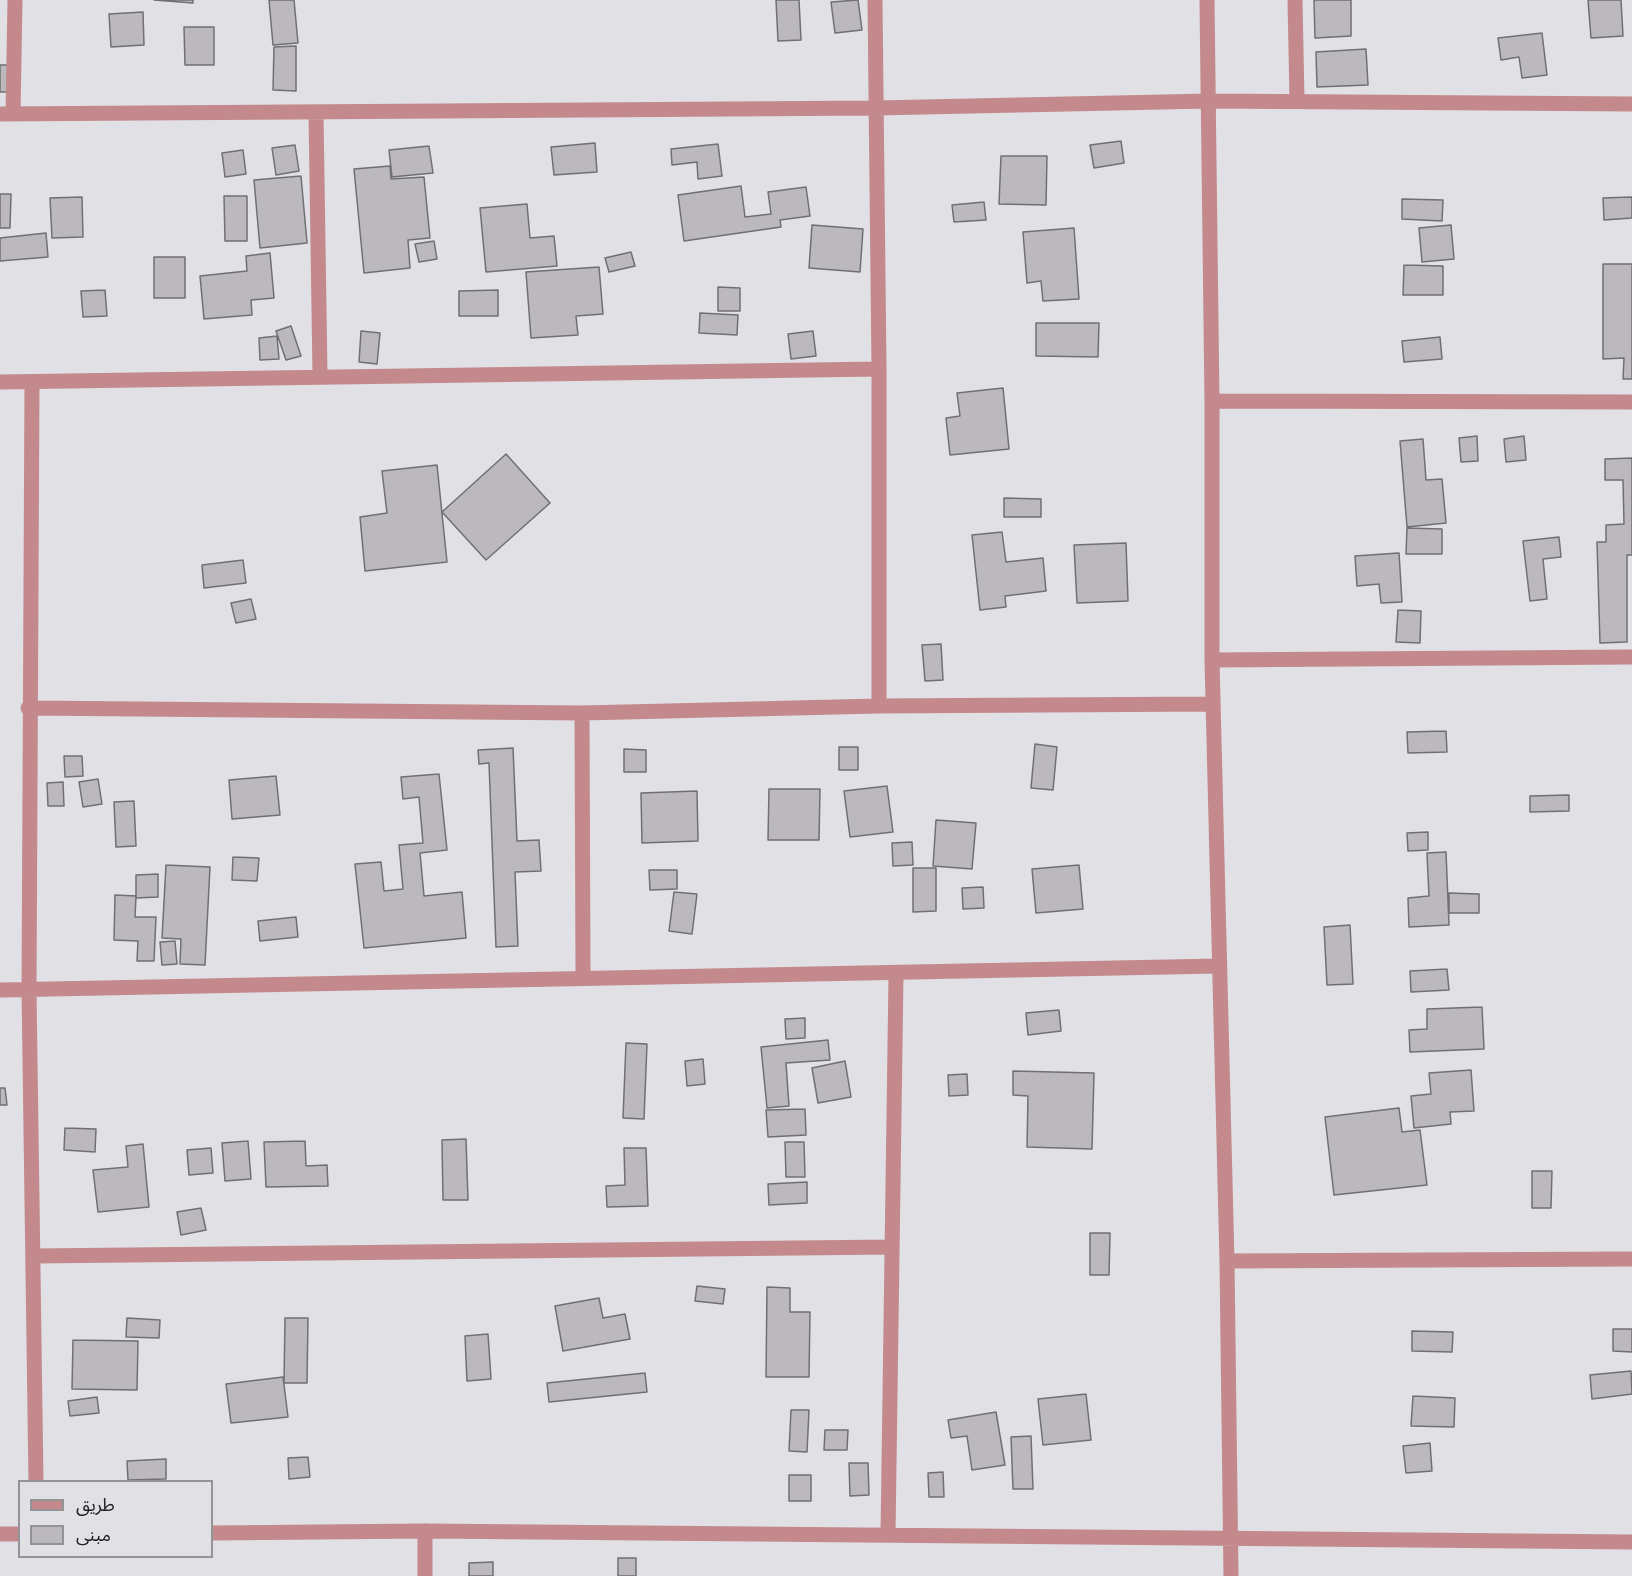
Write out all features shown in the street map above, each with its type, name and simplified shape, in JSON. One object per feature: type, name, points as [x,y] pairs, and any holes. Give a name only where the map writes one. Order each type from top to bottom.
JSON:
[{"type":"street","points":[[15,0],[7,114],[316,114],[876,108],[1297,100],[1632,104]]},
{"type":"street","points":[[875,0],[879,369],[879,706]]},
{"type":"street","points":[[1207,0],[1210,101],[1212,704],[1227,1261],[1231,1576]]},
{"type":"street","points":[[1295,0],[1297,100]]},
{"type":"street","points":[[316,114],[320,375]]},
{"type":"street","points":[[0,382],[320,375],[879,369]]},
{"type":"street","points":[[32,382],[28,708],[29,990],[36,1480]]},
{"type":"street","points":[[1212,401],[1632,402]]},
{"type":"street","points":[[1212,660],[1632,657]]},
{"type":"street","points":[[28,708],[582,713],[879,706],[1212,704]]},
{"type":"street","points":[[582,713],[583,978]]},
{"type":"street","points":[[0,990],[583,978],[896,975],[1218,966]]},
{"type":"street","points":[[888,1534],[896,975]]},
{"type":"street","points":[[33,1256],[892,1247]]},
{"type":"street","points":[[1227,1261],[1632,1259]]},
{"type":"street","points":[[425,1531],[425,1576]]},
{"type":"street","points":[[213,1533],[425,1531],[1632,1542]]},
{"type":"street","points":[[0,1534],[18,1534]]},
{"type":"building","points":[[154,0],[193,0],[193,3]]},
{"type":"building","points":[[269,0],[294,0],[298,43],[273,45]]},
{"type":"building","points":[[776,0],[799,0],[801,40],[778,41]]},
{"type":"building","points":[[858,0],[862,30],[835,33],[831,2]]},
{"type":"building","points":[[1314,0],[1351,0],[1351,36],[1315,38]]},
{"type":"building","points":[[1588,0],[1621,0],[1623,36],[1591,38]]},
{"type":"building","points":[[143,12],[144,45],[111,47],[109,14]]},
{"type":"building","points":[[184,27],[214,27],[214,65],[185,65]]},
{"type":"building","points":[[1542,33],[1547,75],[1522,78],[1519,57],[1501,60],[1498,38]]},
{"type":"building","points":[[296,46],[296,91],[273,90],[274,47]]},
{"type":"building","points":[[1366,49],[1368,85],[1317,87],[1316,52]]},
{"type":"building","points":[[0,65],[9,65],[9,92],[0,92]]},
{"type":"building","points":[[1121,141],[1124,163],[1094,168],[1090,145]]},
{"type":"building","points":[[595,143],[597,172],[554,175],[551,147]]},
{"type":"building","points":[[718,144],[722,176],[698,179],[697,162],[672,165],[671,149]]},
{"type":"building","points":[[295,145],[299,171],[276,175],[272,148]]},
{"type":"building","points":[[429,146],[433,173],[392,177],[389,150]]},
{"type":"building","points":[[243,150],[246,174],[225,177],[222,153]]},
{"type":"building","points":[[1001,156],[1047,156],[1046,205],[999,204]]},
{"type":"building","points":[[390,166],[391,179],[424,177],[430,238],[408,240],[410,268],[364,273],[354,169]]},
{"type":"building","points":[[301,176],[307,243],[260,248],[254,180]]},
{"type":"building","points":[[741,186],[745,217],[771,214],[768,192],[806,187],[810,216],[780,220],[781,227],[684,241],[678,195]]},
{"type":"building","points":[[0,194],[11,194],[10,228],[0,228]]},
{"type":"building","points":[[224,196],[247,196],[247,241],[225,241]]},
{"type":"building","points":[[82,197],[83,237],[52,238],[50,198]]},
{"type":"building","points":[[1632,197],[1632,218],[1604,220],[1603,198]]},
{"type":"building","points":[[1402,199],[1443,200],[1442,221],[1402,219]]},
{"type":"building","points":[[984,202],[986,220],[954,222],[952,205]]},
{"type":"building","points":[[527,204],[530,238],[554,236],[557,266],[486,272],[480,208]]},
{"type":"building","points":[[812,225],[863,229],[860,272],[809,268]]},
{"type":"building","points":[[1451,225],[1454,259],[1422,262],[1419,228]]},
{"type":"building","points":[[1074,228],[1079,299],[1043,301],[1041,281],[1027,283],[1023,232]]},
{"type":"building","points":[[46,233],[48,257],[0,261],[0,238]]},
{"type":"building","points":[[434,241],[437,259],[419,262],[415,244]]},
{"type":"building","points":[[631,252],[635,266],[609,272],[605,258]]},
{"type":"building","points":[[270,253],[274,298],[251,300],[252,315],[204,319],[200,276],[247,271],[246,256]]},
{"type":"building","points":[[154,257],[185,257],[185,298],[154,298]]},
{"type":"building","points":[[1603,264],[1632,264],[1632,379],[1623,379],[1624,358],[1603,359]]},
{"type":"building","points":[[1404,265],[1443,266],[1443,295],[1403,295]]},
{"type":"building","points":[[599,267],[603,314],[576,316],[578,335],[531,338],[526,272]]},
{"type":"building","points":[[718,287],[740,288],[740,311],[718,311]]},
{"type":"building","points":[[105,290],[107,316],[83,317],[81,291]]},
{"type":"building","points":[[498,290],[498,316],[459,316],[459,291]]},
{"type":"building","points":[[700,313],[738,315],[737,335],[699,333]]},
{"type":"building","points":[[1036,323],[1099,323],[1098,357],[1036,356]]},
{"type":"building","points":[[291,326],[301,356],[286,360],[276,331]]},
{"type":"building","points":[[361,331],[380,333],[377,364],[359,362]]},
{"type":"building","points":[[813,331],[816,356],[791,359],[788,334]]},
{"type":"building","points":[[277,336],[279,359],[260,360],[259,338]]},
{"type":"building","points":[[1440,337],[1442,359],[1404,362],[1402,341]]},
{"type":"building","points":[[1003,388],[1009,449],[950,455],[946,418],[960,416],[957,393]]},
{"type":"building","points":[[1477,436],[1478,461],[1461,462],[1459,438]]},
{"type":"building","points":[[1524,436],[1526,460],[1506,462],[1504,439]]},
{"type":"building","points":[[1423,439],[1426,480],[1442,479],[1446,523],[1407,527],[1400,441]]},
{"type":"building","points":[[506,454],[550,503],[486,560],[442,512]]},
{"type":"building","points":[[1632,458],[1632,555],[1627,555],[1627,642],[1600,643],[1597,542],[1606,542],[1606,525],[1624,524],[1623,480],[1605,480],[1605,459]]},
{"type":"building","points":[[437,465],[447,562],[365,571],[360,517],[387,513],[382,471]]},
{"type":"building","points":[[1004,498],[1041,499],[1041,517],[1004,517]]},
{"type":"building","points":[[1407,528],[1442,529],[1442,554],[1406,554]]},
{"type":"building","points":[[1002,532],[1006,562],[1043,558],[1046,591],[1005,596],[1006,607],[980,610],[972,535]]},
{"type":"building","points":[[1559,537],[1561,557],[1543,559],[1547,599],[1530,601],[1523,541]]},
{"type":"building","points":[[1126,543],[1128,601],[1077,603],[1074,545]]},
{"type":"building","points":[[1399,553],[1402,602],[1381,603],[1379,584],[1357,586],[1355,556]]},
{"type":"building","points":[[243,560],[246,583],[204,588],[202,565]]},
{"type":"building","points":[[251,599],[256,619],[236,623],[231,603]]},
{"type":"building","points":[[1398,610],[1421,611],[1420,643],[1396,642]]},
{"type":"building","points":[[941,644],[943,680],[925,681],[922,645]]},
{"type":"building","points":[[1446,731],[1447,752],[1408,753],[1407,732]]},
{"type":"building","points":[[1035,744],[1057,747],[1053,790],[1031,788]]},
{"type":"building","points":[[839,747],[858,747],[858,770],[839,770]]},
{"type":"building","points":[[513,748],[517,841],[539,840],[541,871],[515,872],[518,946],[496,947],[489,763],[479,764],[478,750]]},
{"type":"building","points":[[624,749],[646,750],[646,772],[624,772]]},
{"type":"building","points":[[64,756],[82,756],[83,776],[65,777]]},
{"type":"building","points":[[439,774],[447,850],[420,853],[424,896],[462,892],[466,938],[364,948],[355,864],[381,862],[384,891],[403,889],[399,845],[423,843],[419,797],[403,799],[401,777]]},
{"type":"building","points":[[276,776],[280,815],[232,819],[229,780]]},
{"type":"building","points":[[98,779],[102,804],[83,807],[79,782]]},
{"type":"building","points":[[63,782],[64,806],[48,806],[47,783]]},
{"type":"building","points":[[887,786],[893,832],[850,837],[844,791]]},
{"type":"building","points":[[769,789],[820,789],[819,840],[768,840]]},
{"type":"building","points":[[697,791],[698,841],[642,843],[641,793]]},
{"type":"building","points":[[1569,795],[1569,811],[1530,812],[1530,796]]},
{"type":"building","points":[[134,801],[136,846],[116,847],[114,802]]},
{"type":"building","points":[[936,820],[976,823],[972,869],[933,866]]},
{"type":"building","points":[[1428,832],[1428,850],[1408,851],[1407,833]]},
{"type":"building","points":[[912,842],[913,865],[893,866],[892,843]]},
{"type":"building","points":[[1446,852],[1449,925],[1409,927],[1408,898],[1429,896],[1427,853]]},
{"type":"building","points":[[233,857],[259,858],[257,881],[232,880]]},
{"type":"building","points":[[166,865],[210,867],[205,965],[180,964],[181,939],[162,938]]},
{"type":"building","points":[[1079,865],[1083,909],[1036,913],[1032,869]]},
{"type":"building","points":[[913,868],[936,868],[936,911],[913,912]]},
{"type":"building","points":[[649,870],[677,870],[677,889],[650,890]]},
{"type":"building","points":[[158,874],[158,897],[136,898],[136,875]]},
{"type":"building","points":[[983,887],[984,908],[963,909],[962,888]]},
{"type":"building","points":[[674,892],[697,894],[692,934],[669,931]]},
{"type":"building","points":[[1449,893],[1479,894],[1479,913],[1449,913]]},
{"type":"building","points":[[115,895],[136,896],[135,917],[156,917],[154,961],[137,961],[138,941],[114,940]]},
{"type":"building","points":[[296,917],[298,937],[260,941],[258,921]]},
{"type":"building","points":[[1350,925],[1353,984],[1327,985],[1324,927]]},
{"type":"building","points":[[175,941],[177,964],[162,965],[160,942]]},
{"type":"building","points":[[1447,969],[1449,990],[1411,992],[1410,971]]},
{"type":"building","points":[[1482,1007],[1484,1049],[1410,1052],[1409,1030],[1427,1029],[1427,1009]]},
{"type":"building","points":[[1059,1010],[1061,1031],[1028,1035],[1026,1013]]},
{"type":"building","points":[[805,1018],[805,1038],[786,1039],[785,1019]]},
{"type":"building","points":[[828,1040],[830,1060],[786,1063],[789,1106],[767,1108],[761,1047]]},
{"type":"building","points":[[626,1043],[647,1044],[644,1119],[623,1118]]},
{"type":"building","points":[[703,1059],[705,1084],[687,1086],[685,1061]]},
{"type":"building","points":[[845,1061],[851,1097],[818,1103],[812,1068]]},
{"type":"building","points":[[1471,1070],[1474,1111],[1450,1112],[1451,1124],[1414,1128],[1411,1096],[1431,1094],[1429,1073]]},
{"type":"building","points":[[1013,1071],[1094,1073],[1092,1149],[1027,1147],[1028,1096],[1013,1095]]},
{"type":"building","points":[[967,1074],[968,1095],[949,1096],[948,1075]]},
{"type":"building","points":[[0,1088],[5,1088],[7,1105],[0,1105]]},
{"type":"building","points":[[1399,1108],[1402,1132],[1420,1130],[1427,1185],[1334,1195],[1325,1117]]},
{"type":"building","points":[[805,1109],[806,1135],[768,1137],[766,1110]]},
{"type":"building","points":[[65,1128],[96,1129],[95,1152],[64,1150]]},
{"type":"building","points":[[466,1139],[468,1200],[443,1200],[442,1140]]},
{"type":"building","points":[[248,1141],[251,1179],[225,1181],[222,1143]]},
{"type":"building","points":[[305,1141],[306,1166],[327,1165],[328,1186],[266,1187],[264,1142]]},
{"type":"building","points":[[785,1142],[804,1142],[805,1177],[786,1177]]},
{"type":"building","points":[[143,1144],[149,1207],[98,1212],[93,1170],[128,1167],[126,1146]]},
{"type":"building","points":[[211,1148],[213,1173],[189,1175],[187,1150]]},
{"type":"building","points":[[624,1148],[646,1148],[648,1206],[607,1207],[606,1186],[625,1185]]},
{"type":"building","points":[[1532,1171],[1552,1171],[1551,1208],[1532,1208]]},
{"type":"building","points":[[807,1182],[807,1203],[769,1205],[768,1184]]},
{"type":"building","points":[[201,1208],[206,1230],[181,1235],[177,1212]]},
{"type":"building","points":[[1090,1233],[1110,1233],[1109,1275],[1090,1275]]},
{"type":"building","points":[[697,1286],[725,1289],[723,1304],[695,1301]]},
{"type":"building","points":[[767,1287],[790,1288],[790,1312],[810,1312],[809,1377],[766,1377]]},
{"type":"building","points":[[599,1298],[603,1318],[625,1314],[630,1339],[563,1351],[555,1306]]},
{"type":"building","points":[[127,1318],[160,1320],[159,1338],[126,1337]]},
{"type":"building","points":[[285,1318],[308,1318],[307,1383],[284,1383]]},
{"type":"building","points":[[1613,1329],[1632,1329],[1632,1352],[1613,1351]]},
{"type":"building","points":[[1412,1331],[1453,1332],[1452,1352],[1412,1351]]},
{"type":"building","points":[[488,1334],[491,1379],[467,1381],[465,1336]]},
{"type":"building","points":[[73,1340],[138,1341],[137,1390],[72,1389]]},
{"type":"building","points":[[1631,1371],[1632,1394],[1592,1399],[1590,1375]]},
{"type":"building","points":[[645,1373],[647,1392],[549,1402],[547,1383]]},
{"type":"building","points":[[283,1377],[288,1417],[231,1423],[226,1384]]},
{"type":"building","points":[[1086,1394],[1091,1440],[1043,1445],[1038,1399]]},
{"type":"building","points":[[1413,1396],[1455,1398],[1454,1427],[1411,1426]]},
{"type":"building","points":[[97,1397],[99,1413],[70,1416],[68,1401]]},
{"type":"building","points":[[791,1410],[809,1410],[807,1452],[789,1451]]},
{"type":"building","points":[[996,1412],[1005,1465],[972,1470],[967,1436],[951,1438],[948,1420]]},
{"type":"building","points":[[825,1430],[848,1430],[847,1450],[824,1450]]},
{"type":"building","points":[[1031,1436],[1033,1489],[1013,1489],[1011,1437]]},
{"type":"building","points":[[1430,1443],[1432,1471],[1406,1473],[1403,1446]]},
{"type":"building","points":[[308,1457],[310,1477],[289,1479],[288,1458]]},
{"type":"building","points":[[166,1459],[166,1479],[128,1480],[127,1461]]},
{"type":"building","points":[[849,1463],[868,1463],[869,1495],[850,1496]]},
{"type":"building","points":[[943,1472],[944,1497],[929,1497],[928,1473]]},
{"type":"building","points":[[789,1475],[811,1475],[811,1501],[789,1501]]},
{"type":"building","points":[[618,1558],[636,1558],[636,1576],[618,1576]]},
{"type":"building","points":[[493,1562],[493,1576],[469,1576],[469,1563]]}]
